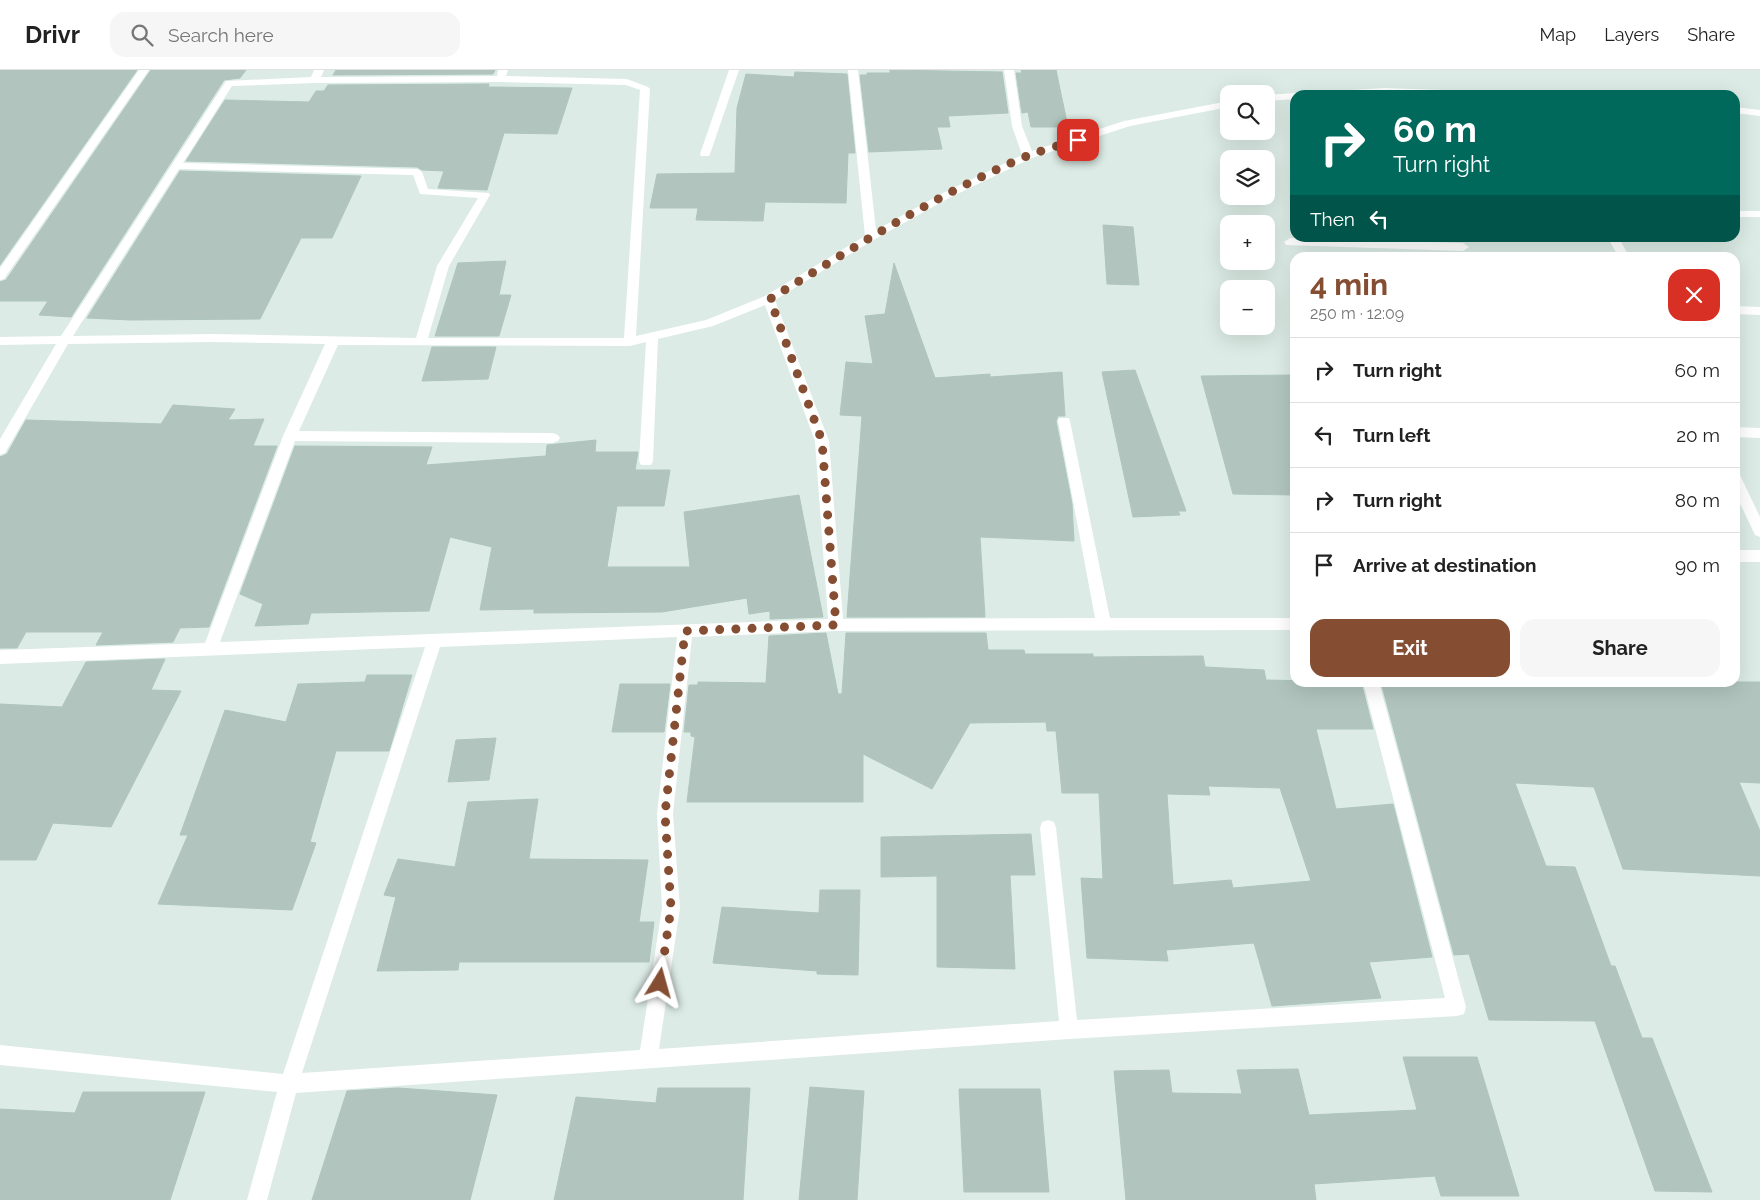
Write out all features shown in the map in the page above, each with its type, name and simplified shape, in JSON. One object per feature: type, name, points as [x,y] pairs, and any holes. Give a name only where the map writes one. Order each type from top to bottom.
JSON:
[{"type":"street","points":[[0,276],[144,70]]},
{"type":"street","points":[[705,154],[734,70]]},
{"type":"street","points":[[853,70],[871,237]]},
{"type":"street","points":[[1009,70],[1017,126],[1028,156]]},
{"type":"street","points":[[0,450],[64,341],[229,83],[317,75],[502,75],[627,82],[645,89],[630,342]]},
{"type":"street","points":[[1275,97],[1290,96]]},
{"type":"street","points":[[0,341],[212,338],[421,342],[630,342],[709,323],[770,299],[871,237],[945,196],[1028,156],[1128,123],[1220,106]]},
{"type":"street","points":[[1740,111],[1760,113]]},
{"type":"street","points":[[176,166],[416,172],[424,192],[485,194],[443,266],[421,342]]},
{"type":"street","points":[[1740,214],[1760,214]]},
{"type":"street","points":[[1290,242],[1464,247]]},
{"type":"street","points":[[770,299],[822,441],[836,625]]},
{"type":"street","points":[[1740,310],[1760,311]]},
{"type":"street","points":[[646,461],[652,337]]},
{"type":"street","points":[[210,649],[290,436],[334,339]]},
{"type":"street","points":[[1064,421],[1104,625]]},
{"type":"street","points":[[1740,432],[1760,433]]},
{"type":"street","points":[[290,436],[553,438]]},
{"type":"street","points":[[1740,489],[1760,531]]},
{"type":"street","points":[[1740,556],[1760,556]]},
{"type":"street","points":[[0,657],[836,625],[1290,624]]},
{"type":"street","points":[[648,1059],[671,908],[665,814],[685,631]]},
{"type":"street","points":[[257,1200],[289,1084],[435,640]]},
{"type":"street","points":[[0,1055],[289,1084],[1069,1030],[1457,1007],[1372,687]]},
{"type":"street","points":[[1048,828],[1069,1030]]},
{"type":"building","points":[[0,70],[137,70],[0,265]]},
{"type":"building","points":[[151,70],[246,70],[240,78],[224,80],[71,317],[39,315],[48,301],[0,301],[0,282],[6,280]]},
{"type":"building","points":[[336,70],[495,70],[493,74],[333,75]]},
{"type":"building","points":[[890,70],[1002,72],[1008,113],[948,116],[950,127],[937,127],[942,149],[869,152],[860,75],[867,75],[867,73],[890,73]]},
{"type":"building","points":[[1021,70],[1056,70],[1068,127],[1031,127],[1028,112],[1022,113],[1016,73],[1022,73]]},
{"type":"building","points":[[795,72],[847,74],[855,153],[848,153],[846,203],[765,202],[763,221],[696,220],[698,208],[650,208],[657,174],[735,173],[737,108],[746,74],[794,77]]},
{"type":"building","points":[[489,84],[488,87],[572,88],[557,134],[504,133],[487,190],[438,188],[444,171],[422,170],[417,167],[186,161],[225,100],[309,102],[316,91],[324,91],[328,85]]},
{"type":"building","points":[[180,171],[361,176],[332,238],[301,238],[260,319],[131,320],[87,318]]},
{"type":"building","points":[[1103,225],[1133,227],[1139,285],[1107,284]]},
{"type":"building","points":[[506,261],[499,295],[511,295],[499,336],[435,336],[458,263]]},
{"type":"building","points":[[894,263],[935,378],[990,374],[990,377],[1062,372],[1065,416],[1058,416],[1056,421],[1072,504],[1074,541],[980,537],[985,617],[847,617],[862,416],[840,415],[846,362],[873,364],[865,316],[885,314]]},
{"type":"building","points":[[432,347],[496,347],[488,379],[422,381]]},
{"type":"building","points":[[1135,370],[1186,511],[1178,511],[1180,515],[1133,517],[1102,372]]},
{"type":"building","points":[[1290,375],[1290,495],[1233,494],[1201,376]]},
{"type":"building","points":[[173,405],[235,409],[228,420],[264,419],[253,446],[277,446],[209,627],[180,628],[173,642],[96,645],[103,632],[26,632],[17,648],[0,648],[0,457],[7,454],[26,420],[161,424]]},
{"type":"building","points":[[596,440],[595,452],[638,452],[635,470],[670,470],[664,506],[617,506],[607,567],[690,567],[684,512],[799,495],[823,617],[770,619],[770,611],[749,614],[747,598],[662,612],[534,613],[534,609],[480,610],[492,547],[450,537],[429,611],[311,613],[308,624],[255,626],[263,604],[240,594],[295,446],[432,447],[426,465],[546,456],[547,445]]},
{"type":"building","points":[[826,633],[838,694],[842,694],[846,633],[986,633],[988,650],[1024,650],[1025,654],[1093,654],[1093,657],[1203,656],[1205,667],[1264,670],[1266,680],[1290,681],[1290,687],[1362,687],[1373,729],[1316,729],[1336,809],[1393,804],[1432,957],[1369,962],[1381,998],[1272,1006],[1254,943],[1166,950],[1168,961],[1087,958],[1081,878],[1103,879],[1099,793],[1062,793],[1056,731],[1047,731],[1046,722],[970,723],[932,789],[863,754],[863,802],[687,802],[695,737],[691,736],[691,732],[684,732],[689,685],[698,685],[698,682],[766,683],[769,636]],"holes":[[[1208,786],[1280,788],[1311,881],[1233,888],[1231,880],[1173,885],[1167,794],[1210,795]]]},
{"type":"building","points":[[165,659],[151,690],[181,691],[111,827],[53,823],[36,860],[0,860],[0,704],[62,707],[86,662]]},
{"type":"building","points":[[367,675],[412,675],[389,751],[336,751],[310,842],[316,843],[292,910],[158,904],[188,835],[180,835],[225,710],[286,722],[298,684],[365,682]]},
{"type":"building","points":[[1740,682],[1760,682],[1760,783],[1739,782],[1760,831],[1760,876],[1623,869],[1594,787],[1515,783],[1546,866],[1575,867],[1611,966],[1615,966],[1642,1038],[1652,1038],[1712,1192],[1655,1191],[1595,1021],[1489,1020],[1469,954],[1454,955],[1382,687],[1740,687]]},
{"type":"building","points":[[620,684],[670,684],[664,732],[612,732]]},
{"type":"building","points":[[496,738],[489,780],[448,782],[456,740]]},
{"type":"building","points":[[538,799],[529,859],[648,860],[639,922],[654,922],[649,962],[459,962],[458,970],[377,971],[396,897],[384,895],[398,859],[455,867],[468,802]]},
{"type":"building","points":[[1031,834],[1035,875],[1010,875],[1015,969],[937,967],[937,876],[881,877],[881,837]]},
{"type":"building","points":[[820,890],[860,890],[858,975],[817,974],[817,971],[713,963],[722,907],[819,913]]},
{"type":"building","points":[[1403,1057],[1477,1057],[1519,1196],[1441,1196],[1435,1176],[1314,1184],[1316,1200],[1126,1200],[1114,1071],[1169,1070],[1172,1093],[1242,1094],[1237,1070],[1298,1069],[1309,1115],[1417,1110]]},
{"type":"building","points":[[810,1087],[864,1091],[857,1200],[799,1200]]},
{"type":"building","points":[[398,1088],[497,1095],[470,1200],[312,1200],[347,1091]]},
{"type":"building","points":[[658,1088],[750,1088],[743,1200],[554,1200],[576,1097],[656,1103]]},
{"type":"building","points":[[959,1089],[1040,1089],[1049,1192],[964,1192]]},
{"type":"building","points":[[83,1092],[205,1092],[170,1200],[0,1200],[0,1109],[75,1113]]},
{"type":"route","points":[[660,983],[671,908],[665,814],[685,631],[836,625],[822,441],[770,299],[871,237],[945,196],[1028,156],[1078,140]]}]
